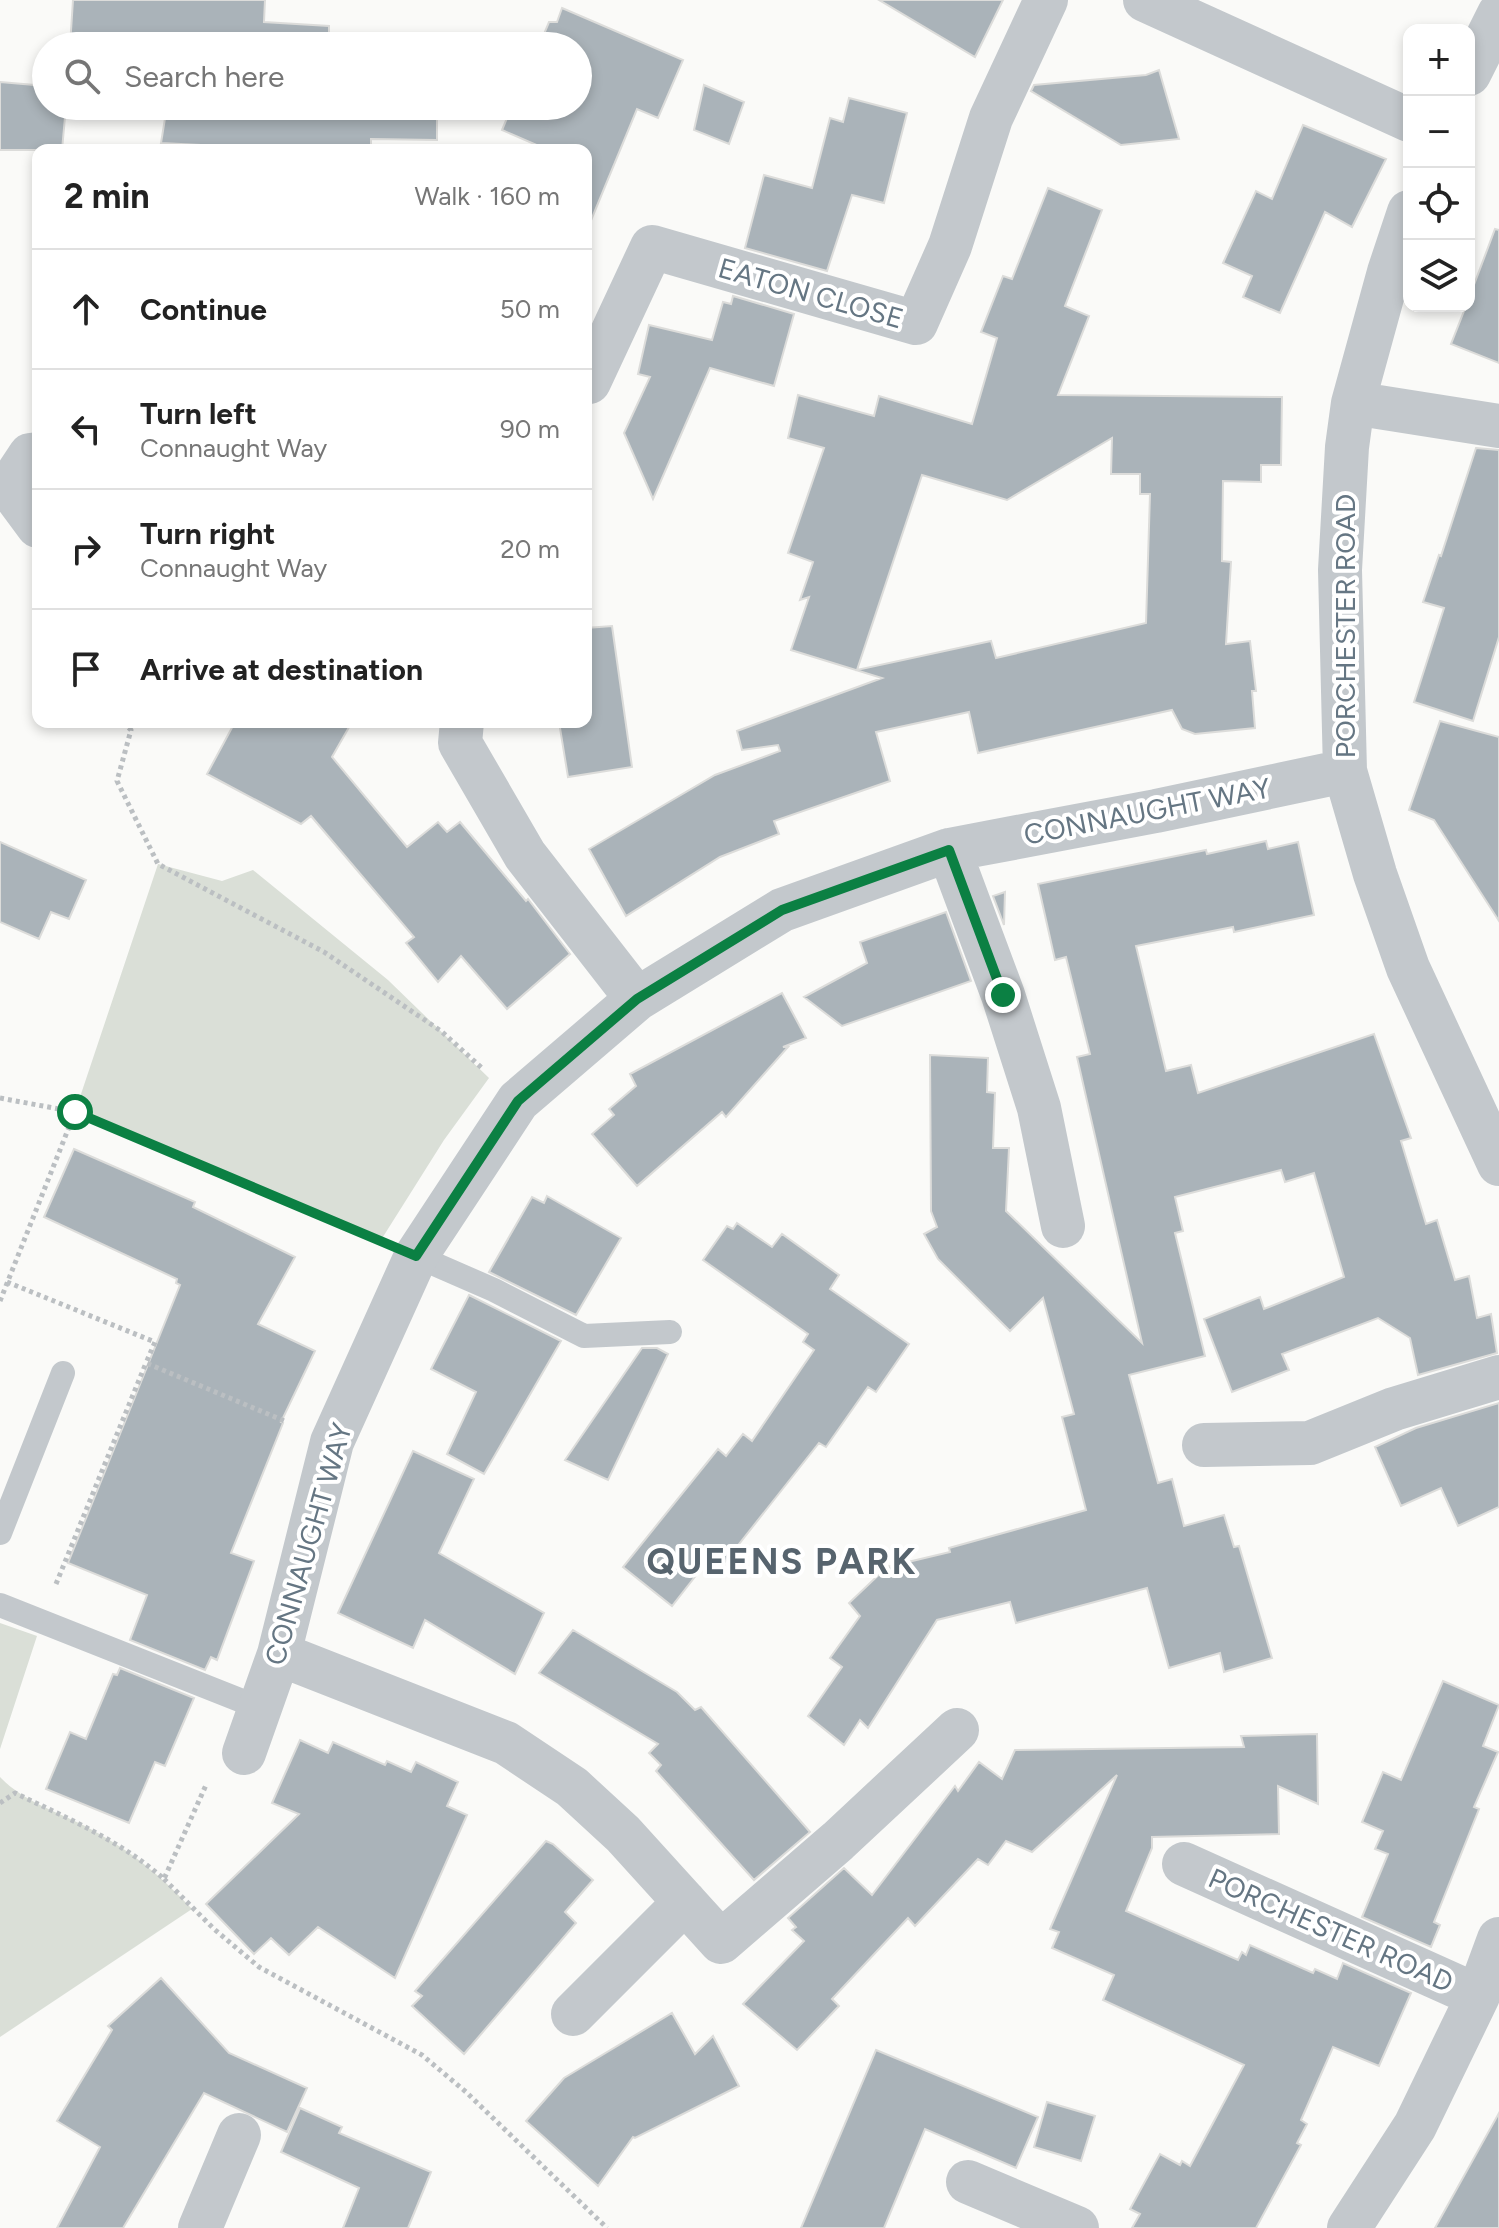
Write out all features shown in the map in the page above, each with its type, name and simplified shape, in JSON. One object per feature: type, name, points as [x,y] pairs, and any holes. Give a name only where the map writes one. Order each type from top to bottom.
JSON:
[{"type":"street","name":"EATON CLOSE","points":[[592,376],[652,247],[916,323],[950,246],[991,118],[1046,0]]},
{"type":"street","points":[[1145,0],[1403,117]]},
{"type":"street","points":[[1475,62],[1499,14]]},
{"type":"street","name":"PORCHESTER ROAD","points":[[1403,230],[1353,403],[1347,447],[1340,570],[1345,771],[1375,874],[1408,968],[1499,1164]]},
{"type":"street","points":[[1353,403],[1499,426]]},
{"type":"street","points":[[32,455],[5,486],[32,519]]},
{"type":"street","points":[[461,728],[460,743],[525,855],[637,999]]},
{"type":"street","name":"CONNAUGHT WAY","points":[[244,1753],[279,1654],[332,1442],[416,1256],[518,1101],[637,999],[782,910],[949,850],[1345,771]]},
{"type":"street","points":[[949,850],[1003,995],[1039,1108],[1063,1226]]},
{"type":"street","points":[[1204,1445],[1310,1443],[1394,1409],[1499,1377]]},
{"type":"street","points":[[279,1654],[506,1743],[582,1796],[623,1834],[721,1942],[838,1841],[957,1730]]},
{"type":"street","name":"PORCHESTER ROAD","points":[[1184,1864],[1478,1996]]},
{"type":"street","points":[[573,2014],[685,1902]]},
{"type":"street","name":"PORCHESTER ROAD","points":[[1349,2228],[1415,2126],[1478,1996],[1499,1939]]},
{"type":"street","points":[[200,2228],[239,2135]]},
{"type":"street","points":[[968,2182],[1074,2227]]},
{"type":"lane","points":[[416,1256],[494,1290],[584,1336],[670,1332]]},
{"type":"lane","points":[[0,1533],[63,1373]]},
{"type":"lane","points":[[0,1605],[260,1708]]},
{"type":"path","points":[[129,728],[117,781],[158,864],[324,952],[441,1031],[518,1101]]},
{"type":"path","points":[[0,1098],[75,1112],[416,1256]]},
{"type":"path","points":[[0,1301],[75,1112]]},
{"type":"path","points":[[7,1282],[155,1342],[41,1621]]},
{"type":"path","points":[[146,1363],[332,1442]]},
{"type":"path","points":[[164,1879],[223,1747],[244,1753]]},
{"type":"path","points":[[0,1803],[15,1793],[141,1859],[259,1967],[422,2055],[466,2092],[607,2228]]},
{"type":"shaded area","points":[[158,864],[222,881],[253,870],[388,980],[489,1078],[444,1140],[381,1240],[75,1112]]},
{"type":"shaded area","points":[[0,1623],[37,1636],[0,1749]]},
{"type":"shaded area","points":[[0,1777],[29,1799],[116,1844],[155,1873],[192,1909],[0,2037]]},
{"type":"building","points":[[73,0],[265,0],[264,22],[329,26],[329,32],[71,32]]},
{"type":"building","points":[[879,0],[1003,0],[975,57]]},
{"type":"building","points":[[562,8],[683,60],[658,118],[637,109],[592,218],[592,144],[534,144],[502,130],[506,120],[592,120],[592,32],[545,32],[549,22],[557,22]]},
{"type":"building","points":[[1159,70],[1179,139],[1121,145],[1031,91],[1034,85],[1146,75]]},
{"type":"building","points":[[0,82],[32,85],[32,120],[65,120],[63,144],[32,144],[32,150],[0,150]]},
{"type":"building","points":[[704,85],[744,102],[729,144],[694,130]]},
{"type":"building","points":[[849,98],[907,113],[884,203],[852,195],[827,271],[745,248],[764,175],[812,188],[830,118],[843,122]]},
{"type":"building","points":[[165,120],[437,120],[437,140],[371,139],[371,144],[161,143]]},
{"type":"building","points":[[1303,125],[1386,159],[1352,227],[1325,212],[1280,313],[1243,297],[1252,276],[1223,263],[1256,191],[1272,199]]},
{"type":"building","points":[[1048,188],[1102,210],[1065,306],[1089,316],[1058,395],[1282,397],[1281,465],[1261,465],[1261,482],[1223,481],[1222,561],[1231,562],[1226,644],[1250,641],[1256,691],[1252,691],[1255,728],[1195,734],[1182,729],[1172,710],[978,753],[969,712],[876,732],[890,781],[774,821],[779,834],[720,857],[626,916],[589,849],[715,775],[780,751],[778,745],[742,750],[737,731],[882,678],[791,650],[809,597],[800,600],[813,562],[788,553],[824,448],[788,438],[798,395],[874,416],[879,396],[972,424],[997,338],[981,332],[1003,276],[1012,279]],"holes":[[[1112,438],[1111,474],[1140,474],[1140,494],[1150,494],[1146,623],[996,658],[991,641],[857,670],[922,475],[1007,500]]]},
{"type":"building","points":[[1495,229],[1499,230],[1499,363],[1451,344],[1464,312],[1475,312],[1475,282]]},
{"type":"building","points":[[733,296],[794,314],[774,386],[710,368],[653,499],[624,433],[650,377],[638,374],[649,325],[712,340],[723,302],[731,304]]},
{"type":"building","points":[[1476,448],[1499,450],[1499,637],[1473,721],[1414,702],[1444,608],[1423,602]]},
{"type":"building","points":[[612,626],[632,767],[568,777],[560,728],[592,728],[592,628]]},
{"type":"building","points":[[1440,721],[1499,737],[1499,921],[1434,820],[1409,810]]},
{"type":"building","points":[[232,728],[349,728],[332,757],[407,847],[438,822],[447,832],[460,822],[526,901],[528,899],[570,954],[507,1009],[461,956],[438,982],[406,943],[414,937],[311,816],[301,824],[207,774]]},
{"type":"building","points":[[1266,841],[1268,849],[1298,842],[1314,915],[1234,932],[1233,927],[1136,946],[1166,1071],[1191,1065],[1198,1093],[1374,1034],[1411,1138],[1401,1141],[1426,1224],[1437,1220],[1455,1280],[1469,1276],[1477,1318],[1491,1314],[1497,1353],[1418,1375],[1410,1338],[1378,1318],[1282,1354],[1289,1370],[1232,1392],[1204,1319],[1260,1297],[1264,1309],[1344,1277],[1314,1173],[1285,1182],[1281,1170],[1175,1197],[1183,1231],[1175,1233],[1205,1356],[1129,1375],[1158,1483],[1172,1479],[1184,1526],[1224,1515],[1234,1547],[1239,1546],[1272,1658],[1224,1672],[1220,1653],[1169,1668],[1147,1588],[1016,1623],[1010,1602],[937,1620],[868,1728],[860,1720],[844,1745],[808,1716],[842,1667],[830,1658],[860,1616],[849,1603],[887,1567],[950,1552],[949,1548],[1086,1510],[1062,1417],[1074,1414],[1043,1298],[1010,1331],[938,1259],[924,1234],[937,1227],[931,1211],[930,1055],[988,1058],[987,1092],[995,1093],[993,1148],[1009,1148],[1006,1211],[1142,1343],[1077,1057],[1090,1054],[1066,957],[1055,960],[1038,884]]},
{"type":"building","points":[[0,842],[86,880],[69,919],[51,912],[39,939],[0,922]]},
{"type":"building","points":[[1005,892],[1004,925],[993,896]]},
{"type":"building","points":[[946,912],[971,981],[842,1026],[804,997],[867,963],[860,942]]},
{"type":"building","points":[[782,993],[806,1038],[783,1047],[788,1047],[726,1117],[722,1112],[637,1186],[592,1134],[614,1115],[609,1109],[636,1086],[630,1074]]},
{"type":"building","points":[[74,1149],[195,1202],[193,1207],[295,1257],[258,1324],[315,1351],[281,1422],[231,1553],[254,1561],[217,1660],[211,1657],[205,1670],[130,1640],[147,1595],[68,1563],[180,1285],[176,1283],[177,1279],[44,1217]]},
{"type":"building","points":[[547,1196],[621,1238],[576,1315],[489,1272],[532,1197],[544,1203]]},
{"type":"building","points":[[737,1223],[772,1247],[782,1234],[839,1275],[830,1289],[909,1344],[876,1392],[868,1387],[826,1447],[819,1443],[724,1563],[712,1555],[672,1606],[623,1567],[718,1449],[726,1456],[743,1434],[752,1441],[814,1350],[803,1342],[808,1334],[703,1260],[727,1226],[733,1229]]},
{"type":"building","points":[[469,1295],[561,1341],[484,1474],[447,1454],[476,1392],[431,1369]]},
{"type":"building","points":[[642,1348],[657,1348],[668,1354],[608,1480],[565,1460]]},
{"type":"building","points":[[1499,1403],[1499,1507],[1458,1526],[1441,1488],[1401,1506],[1375,1447],[1416,1428]]},
{"type":"building","points":[[413,1451],[474,1479],[439,1553],[544,1613],[515,1674],[425,1620],[413,1648],[338,1613]]},
{"type":"building","points":[[573,1630],[677,1692],[695,1710],[701,1707],[810,1832],[754,1880],[656,1771],[661,1765],[649,1753],[658,1744],[539,1673]]},
{"type":"building","points":[[120,1668],[194,1698],[165,1766],[155,1762],[129,1823],[46,1789],[70,1732],[86,1739],[113,1674],[117,1675]]},
{"type":"building","points":[[1443,1681],[1499,1705],[1483,1746],[1498,1752],[1474,1807],[1479,1809],[1434,1922],[1440,1925],[1431,1947],[1362,1917],[1388,1854],[1375,1849],[1383,1831],[1362,1822],[1383,1772],[1401,1780]]},
{"type":"building","points":[[1317,1734],[1318,1804],[1278,1786],[1279,1834],[1152,1837],[1152,1848],[1126,1911],[1238,1960],[1242,1952],[1246,1955],[1250,1945],[1313,1973],[1315,1969],[1337,1979],[1343,1963],[1411,1993],[1379,2066],[1333,2047],[1301,2120],[1307,2124],[1297,2143],[1301,2145],[1256,2228],[1132,2228],[1140,2214],[1130,2209],[1160,2154],[1180,2165],[1182,2161],[1190,2166],[1244,2065],[1103,2000],[1114,1975],[1052,1948],[1059,1932],[1050,1929],[1117,1775],[1032,1852],[1006,1841],[988,1865],[978,1859],[915,1926],[908,1918],[832,1999],[839,2006],[797,2050],[743,2004],[804,1941],[792,1930],[796,1927],[788,1918],[844,1868],[872,1895],[955,1786],[958,1791],[979,1762],[1002,1779],[1015,1750],[1244,1747],[1241,1736]]},
{"type":"building","points":[[300,1740],[328,1753],[333,1742],[385,1765],[387,1761],[411,1772],[416,1762],[458,1782],[447,1806],[467,1815],[395,1978],[318,1927],[289,1955],[271,1938],[254,1954],[206,1904],[299,1814],[272,1803]]},
{"type":"building","points":[[546,1841],[593,1880],[565,1912],[576,1923],[464,2054],[412,2006],[422,1996],[415,1991]]},
{"type":"building","points":[[161,1978],[229,2053],[307,2088],[287,2132],[204,2093],[123,2228],[57,2228],[100,2147],[57,2121],[112,2030],[108,2026]]},
{"type":"building","points":[[672,2013],[695,2054],[713,2036],[739,2086],[633,2137],[598,2186],[526,2121],[564,2078]]},
{"type":"building","points":[[876,2050],[1038,2117],[1016,2168],[925,2129],[884,2228],[801,2228]]},
{"type":"building","points":[[1047,2102],[1095,2116],[1081,2161],[1034,2147]]},
{"type":"building","points":[[300,2108],[342,2127],[339,2133],[431,2172],[408,2228],[343,2228],[359,2188],[281,2152]]},
{"type":"building","points":[[1499,2113],[1499,2228],[1435,2228]]},
{"type":"district","name":"QUEENS PARK","points":[[782,1561]]},
{"type":"route","points":[[75,1112],[416,1256],[518,1101],[637,999],[782,910],[949,850],[1003,995]]}]
